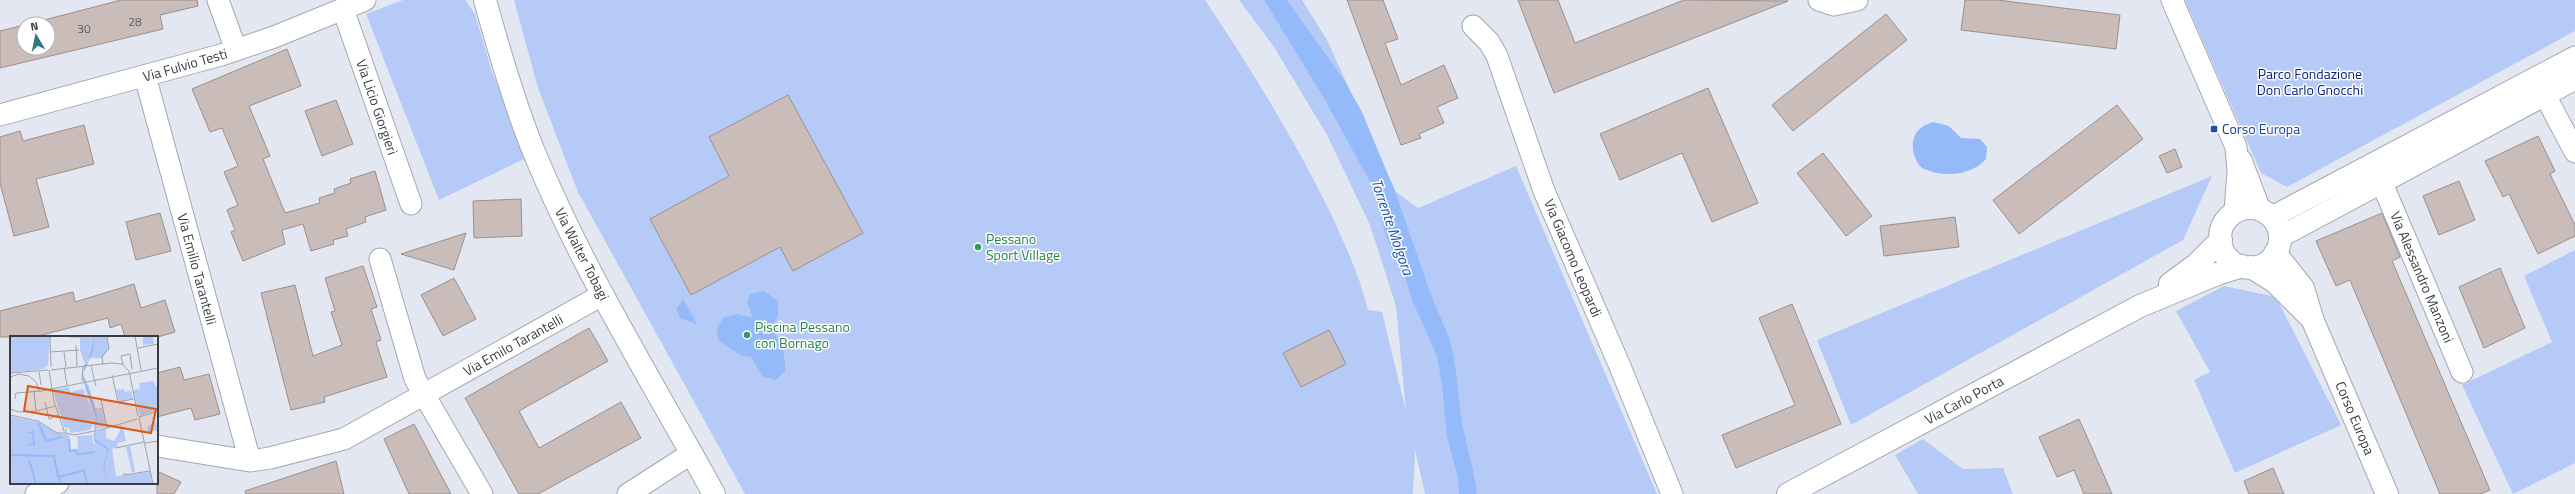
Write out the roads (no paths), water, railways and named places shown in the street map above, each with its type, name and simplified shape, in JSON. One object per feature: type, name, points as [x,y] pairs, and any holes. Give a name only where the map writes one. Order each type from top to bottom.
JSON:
[{"type":"street","points":[[218,0],[236,50]]},
{"type":"street","name":"Via Fulvio Testi","points":[[0,115],[236,50],[343,10],[365,0]]},
{"type":"street","name":"Via Walter Tobagi","points":[[485,0],[514,101],[534,152],[602,295],[714,494]]},
{"type":"street","points":[[1819,0],[1834,5],[1857,0]]},
{"type":"street","points":[[2172,0],[2231,133],[2237,152],[2266,213],[2278,226],[2277,245]]},
{"type":"street","name":"Via Licio Giorgieri","points":[[343,10],[411,204]]},
{"type":"street","name":"Via Giacomo Leopardi","points":[[1473,26],[1489,42],[1497,56],[1544,191],[1619,364],[1672,494]]},
{"type":"street","points":[[2378,172],[2277,245],[2265,264],[2247,267],[2227,256],[2221,240],[2224,223],[2235,212],[2251,208],[2266,213],[2378,172],[2540,86],[2575,57]]},
{"type":"street","name":"Via Emilio Tarantelli","points":[[145,76],[250,461]]},
{"type":"street","points":[[2540,86],[2575,79]]},
{"type":"street","points":[[2540,86],[2575,152]]},
{"type":"street","points":[[2235,212],[2237,152]]},
{"type":"street","name":"Via Alessandro Manzoni","points":[[2378,172],[2462,372]]},
{"type":"street","name":"Via Carlo Porta","points":[[2140,306],[2197,264],[2221,240]]},
{"type":"street","name":"Corso Europa","points":[[2277,245],[2303,288],[2313,321],[2387,494]]},
{"type":"street","points":[[380,259],[410,366],[482,494]]},
{"type":"street","name":"Corso Europa","points":[[2247,267],[2275,282],[2313,321]]},
{"type":"street","name":"Via Carlo Porta","points":[[1788,494],[2140,306],[2217,274],[2247,267]]},
{"type":"street","name":"Via Emilo Tarantelli","points":[[158,446],[250,461],[270,458],[344,439],[602,295]]},
{"type":"street","points":[[628,494],[692,454]]},
{"type":"street","points":[[36,494],[56,484]]},
{"type":"water","name":"Torrente Molgora","points":[[1264,0],[1287,0],[1344,80],[1362,112],[1396,194],[1430,292],[1449,338],[1452,348],[1463,426],[1477,494],[1459,494],[1458,478],[1447,437],[1442,384],[1437,356],[1412,300],[1404,273],[1386,236],[1374,189],[1325,100]]},
{"type":"water","points":[[1933,122],[1949,126],[1961,138],[1980,139],[1987,147],[1986,159],[1980,165],[1972,169],[1956,174],[1938,173],[1922,168],[1914,154],[1914,137],[1922,127]]},
{"type":"water","name":"Piscina Pessano con Bornago","points":[[764,291],[778,301],[778,315],[772,329],[782,349],[785,359],[785,371],[776,380],[763,377],[751,357],[742,356],[718,340],[717,328],[723,318],[737,314],[753,318],[747,302],[750,294]]},
{"type":"water","points":[[683,299],[697,324],[680,318],[676,309]]},
{"type":"place","name":"Corso Europa","points":[[2214,129]]},
{"type":"place","name":"Pessano Sport Village","points":[[978,247]]},
{"type":"place","name":"Piscina Pessano con Bornago","points":[[747,335]]},
{"type":"park label","name":"Parco Fondazione Don Carlo Gnocchi","points":[[2310,82]]}]
